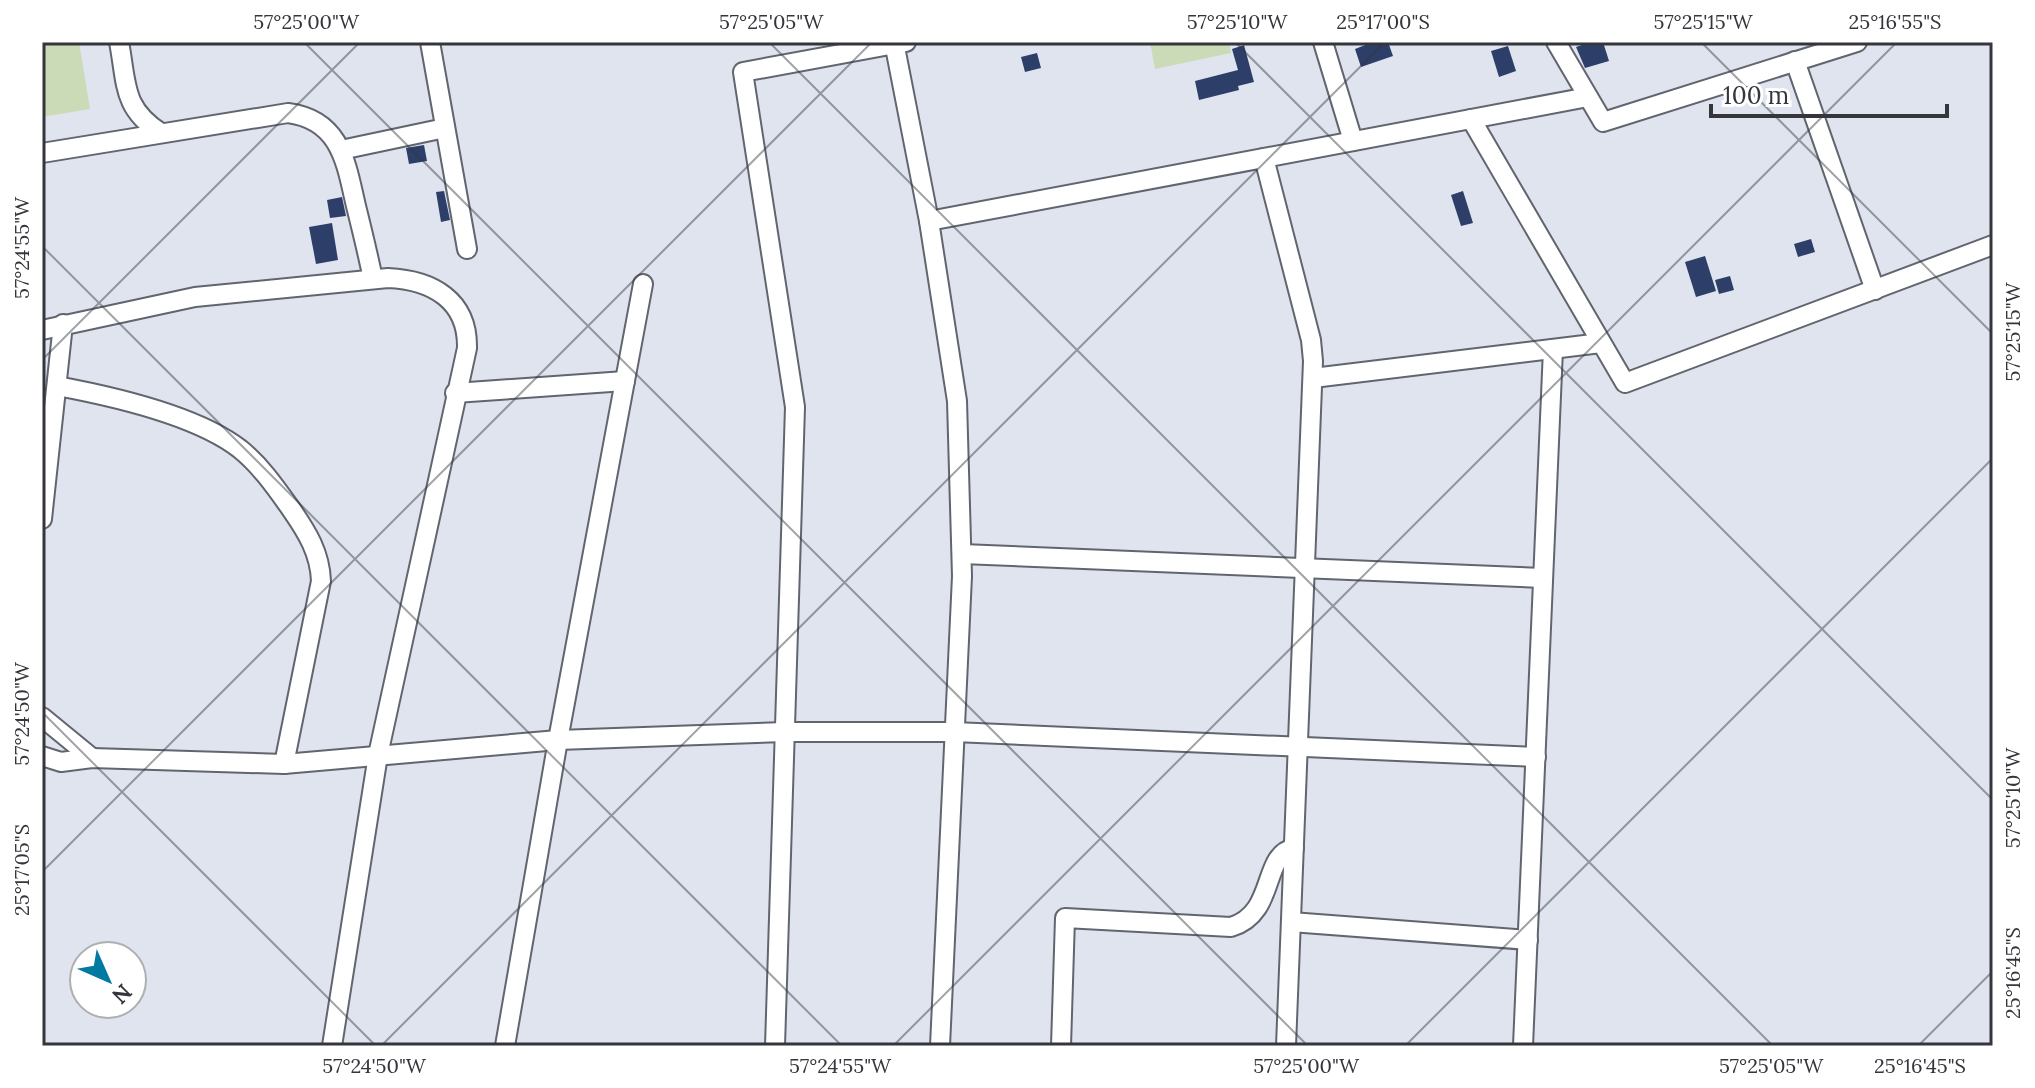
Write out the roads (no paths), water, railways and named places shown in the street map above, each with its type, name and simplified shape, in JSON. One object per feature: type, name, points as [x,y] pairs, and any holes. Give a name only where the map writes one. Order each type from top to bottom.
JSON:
[{"type":"street","points":[[119,42],[134,110],[144,122],[161,133]]},
{"type":"street","points":[[430,42],[467,249]]},
{"type":"street","points":[[1323,42],[1353,141]]},
{"type":"street","points":[[1556,42],[1603,122],[1857,42]]},
{"type":"street","points":[[775,1046],[795,407],[743,72],[898,43],[957,401],[962,554],[940,1046]]},
{"type":"street","points":[[1795,61],[1875,290]]},
{"type":"street","points":[[929,221],[1588,97]]},
{"type":"street","points":[[42,153],[288,113],[312,118],[329,132],[346,159],[373,279]]},
{"type":"street","points":[[1471,119],[1625,383],[1993,245]]},
{"type":"street","points":[[341,150],[445,128]]},
{"type":"street","points":[[1264,158],[1311,340],[1313,378],[1286,1046]]},
{"type":"street","points":[[42,330],[195,297],[373,279],[401,279],[444,294],[454,303],[467,331],[467,348],[378,755],[332,1046]]},
{"type":"street","points":[[505,1046],[643,284]]},
{"type":"street","points":[[42,519],[63,324]]},
{"type":"street","points":[[1313,378],[1601,343]]},
{"type":"street","points":[[1523,1046],[1553,349]]},
{"type":"street","points":[[455,393],[625,381]]},
{"type":"street","points":[[57,386],[140,404],[206,430],[239,449],[269,477],[305,528],[321,561],[321,581],[284,764]]},
{"type":"street","points":[[962,554],[1543,578]]},
{"type":"street","points":[[42,717],[92,758]]},
{"type":"street","points":[[42,756],[61,762],[92,758],[284,764],[558,740],[785,732],[954,732],[1536,757]]},
{"type":"street","points":[[1061,1046],[1065,918],[1231,927],[1241,924],[1255,913],[1278,859],[1294,848]]},
{"type":"street","points":[[1291,922],[1528,940]]}]
